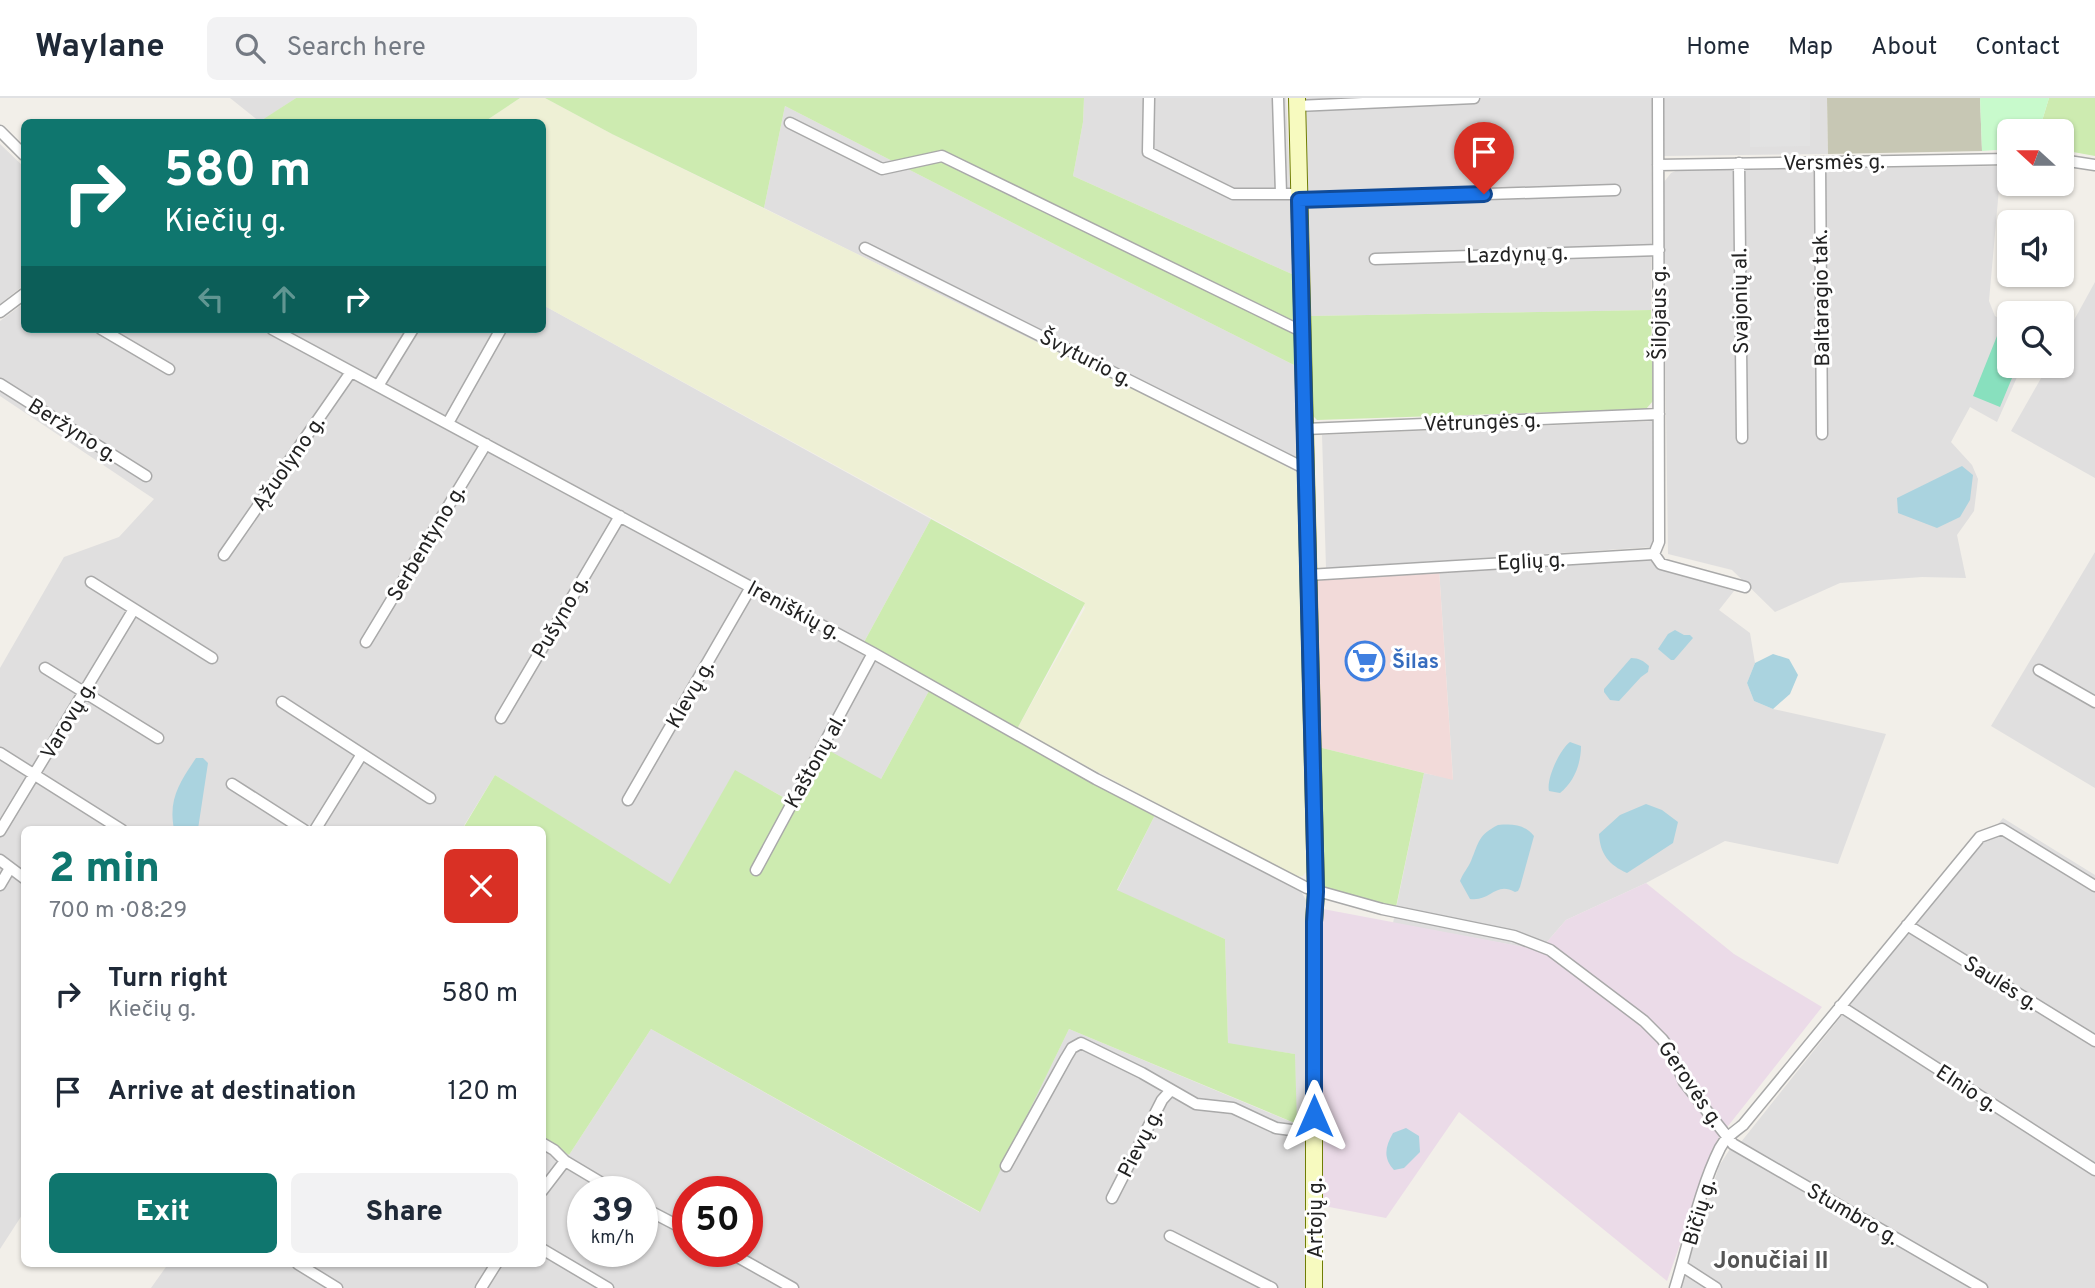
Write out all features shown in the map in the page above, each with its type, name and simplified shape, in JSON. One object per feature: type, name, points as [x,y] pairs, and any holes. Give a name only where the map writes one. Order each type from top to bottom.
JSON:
[{"type":"main road","name":"Artojų g.","points":[[1297,102],[1316,892],[1314,1288]]},
{"type":"street","points":[[1149,98],[1148,152],[1233,194],[1281,193],[1299,197],[1615,190]]},
{"type":"street","points":[[1278,98],[1281,193]]},
{"type":"street","points":[[1297,102],[1474,98]]},
{"type":"street","name":"Šilojaus g.","points":[[1654,554],[1659,542],[1660,462],[1658,98]]},
{"type":"street","points":[[790,123],[882,169],[942,156],[1303,332]]},
{"type":"street","points":[[0,131],[21,152]]},
{"type":"street","name":"Versmės g.","points":[[1658,165],[1997,159]]},
{"type":"street","name":"Baltaragio tak.","points":[[1820,162],[1822,434]]},
{"type":"street","points":[[2074,162],[2095,165]]},
{"type":"street","name":"Svajonių al.","points":[[1739,163],[1742,438]]},
{"type":"street","name":"Švyturio g.","points":[[865,248],[1306,469]]},
{"type":"street","name":"Lazdynų g.","points":[[1375,258],[1659,250]]},
{"type":"street","points":[[0,312],[21,296]]},
{"type":"street","points":[[108,333],[169,369]]},
{"type":"street","name":"Ireniškių g.","points":[[279,333],[873,653],[1096,779],[1316,892]]},
{"type":"street","points":[[378,386],[411,333]]},
{"type":"street","points":[[448,422],[499,333]]},
{"type":"street","name":"Ąžuolyno g.","points":[[224,555],[351,372]]},
{"type":"street","name":"Beržyno g.","points":[[0,384],[146,476]]},
{"type":"street","name":"Vėtrungės g.","points":[[1305,429],[1659,414]]},
{"type":"street","name":"Serbentyno g.","points":[[366,642],[486,444]]},
{"type":"street","name":"Pušyno g.","points":[[501,718],[620,516]]},
{"type":"street","points":[[1654,554],[1661,564],[1745,587]]},
{"type":"street","name":"Eglių g.","points":[[1308,575],[1654,554]]},
{"type":"street","points":[[90,582],[212,658]]},
{"type":"street","name":"Klevų g.","points":[[628,800],[751,587]]},
{"type":"street","name":"Varovų g.","points":[[0,831],[134,609]]},
{"type":"street","name":"Kaštonų al.","points":[[756,870],[873,653]]},
{"type":"street","points":[[45,668],[158,738]]},
{"type":"street","points":[[2039,670],[2095,702]]},
{"type":"street","points":[[282,702],[430,798]]},
{"type":"street","points":[[0,753],[116,826]]},
{"type":"street","points":[[317,826],[362,754]]},
{"type":"street","points":[[232,784],[298,826]]},
{"type":"street","name":"Gerovės g.","points":[[1316,892],[1382,909],[1514,936],[1550,950],[1644,1021],[1662,1039],[1671,1051],[1684,1082],[1728,1137],[1743,1125],[1980,837],[2002,829],[2095,886]]},
{"type":"street","points":[[0,860],[21,876]]},
{"type":"street","points":[[0,885],[10,868]]},
{"type":"street","name":"Saulės g.","points":[[1907,925],[2095,1041]]},
{"type":"street","name":"Elnio g.","points":[[1840,1006],[2095,1170]]},
{"type":"street","points":[[1006,1166],[1072,1048],[1081,1043],[1196,1104],[1233,1108],[1263,1124],[1314,1133]]},
{"type":"street","name":"Pievų g.","points":[[1112,1198],[1162,1100],[1171,1090]]},
{"type":"street","name":"Bičių g.","points":[[1675,1288],[1704,1191],[1721,1147],[1728,1137]]},
{"type":"street","name":"Stumbro g.","points":[[1728,1137],[1741,1149],[1982,1288]]},
{"type":"street","points":[[546,1145],[590,1176]]},
{"type":"street","points":[[546,1186],[565,1161]]},
{"type":"street","points":[[1170,1236],[1272,1288]]},
{"type":"street","points":[[546,1251],[608,1288]]},
{"type":"street","points":[[1682,1266],[1716,1288]]},
{"type":"street","points":[[303,1267],[337,1288]]},
{"type":"street","points":[[481,1288],[494,1267]]},
{"type":"street","points":[[756,1267],[793,1288]]},
{"type":"shaded area","points":[[230,98],[296,98],[264,119],[256,119]]},
{"type":"shaded area","points":[[520,98],[545,98],[612,134],[1237,440],[1300,474],[1306,872],[1303,876],[1295,877],[1017,729],[1085,608],[1081,600],[546,307],[546,119],[488,119]]},
{"type":"shaded area","points":[[1084,98],[1286,98],[1294,275],[1073,176],[1083,122]]},
{"type":"shaded area","points":[[1303,98],[1652,98],[1651,310],[1310,316]]},
{"type":"shaded area","points":[[1664,98],[1827,98],[1828,154],[1664,156]]},
{"type":"shaded area","points":[[1827,98],[1980,98],[1982,151],[1828,154]]},
{"type":"shaded area","points":[[1750,100],[1810,100],[1810,146],[1750,147]]},
{"type":"shaded area","points":[[785,106],[1298,367],[1300,474],[1237,440],[764,208]]},
{"type":"shaded area","points":[[0,144],[21,164],[21,287],[0,304]]},
{"type":"shaded area","points":[[1997,166],[1998,196],[1989,301],[1997,317],[1997,378],[2017,378],[1997,422],[1970,407],[1951,442],[1972,465],[1978,479],[1974,511],[1957,535],[1966,578],[1922,577],[1840,583],[1775,612],[1732,570],[1668,554],[1663,195],[1664,182],[1671,173],[1678,170]]},
{"type":"shaded area","points":[[2095,282],[2095,478],[2011,431],[2041,378],[2074,378],[2074,320]]},
{"type":"shaded area","points":[[21,305],[21,333],[269,333],[930,689],[881,779],[798,805],[735,771],[670,885],[495,775],[464,826],[21,826],[21,1217],[0,1249],[0,668],[64,557],[119,537],[154,499],[0,396],[0,321]]},
{"type":"shaded area","points":[[546,307],[931,519],[863,644],[664,533],[291,333],[546,333]]},
{"type":"shaded area","points":[[1653,421],[1653,547],[1326,568],[1322,435]]},
{"type":"shaded area","points":[[2095,552],[2095,788],[1991,726]]},
{"type":"shaded area","points":[[1648,558],[1657,567],[1734,591],[1719,610],[1750,633],[1755,663],[1747,683],[1754,701],[1773,709],[1886,734],[1838,864],[1725,841],[1646,883],[1566,920],[1540,950],[1393,923],[1424,773],[1453,779],[1439,569]]},
{"type":"shaded area","points":[[1439,569],[1453,780],[1318,747],[1318,580],[1325,577]]},
{"type":"shaded area","points":[[1155,815],[1299,888],[1306,900],[1308,1288],[151,1288],[166,1267],[546,1267],[546,1143],[569,1155],[651,1029],[979,1212],[1069,1029],[1296,1124],[1295,1054],[1228,1044],[1225,939],[1117,891]]},
{"type":"shaded area","points":[[2003,818],[2095,875],[2095,1288],[1680,1288],[1719,1166],[1730,1149],[1741,1142]]},
{"type":"shaded area","points":[[1646,883],[1734,954],[1822,1007],[1717,1140],[1667,1281],[1459,1112],[1386,1218],[1319,1205],[1323,909],[1540,950],[1566,920]]},
{"type":"green space","points":[[296,98],[520,98],[488,119],[264,119]]},
{"type":"green space","points":[[545,98],[1084,98],[1083,122],[1073,176],[1294,275],[1298,367],[785,106],[764,208]]},
{"type":"green space","points":[[1980,98],[2049,98],[2043,119],[1997,119],[1997,150],[1982,151]]},
{"type":"green space","points":[[2049,98],[2095,98],[2095,156],[2074,152],[2074,119],[2043,119]]},
{"type":"green space","points":[[1651,310],[1653,401],[1646,409],[1317,420],[1313,416],[1310,316]]},
{"type":"green space","points":[[1997,336],[1997,378],[2012,378],[2000,407],[1973,396]]},
{"type":"green space","points":[[931,519],[1085,603],[1017,729],[863,644]]},
{"type":"green space","points":[[930,689],[1155,815],[1117,890],[1225,939],[1228,1043],[1295,1054],[1297,1124],[1069,1029],[980,1212],[651,1029],[569,1155],[546,1141],[546,826],[464,826],[495,775],[670,884],[735,770],[797,805],[828,750],[881,779]]},
{"type":"green space","points":[[1318,747],[1424,773],[1396,907],[1323,888]]},
{"type":"water","points":[[1962,466],[1973,475],[1970,500],[1960,517],[1937,528],[1898,513],[1897,498]]},
{"type":"water","points":[[1675,630],[1693,638],[1674,660],[1671,660],[1658,649],[1668,634]]},
{"type":"water","points":[[1773,654],[1789,659],[1798,675],[1790,694],[1773,709],[1754,701],[1747,683],[1755,663]]},
{"type":"water","points":[[1631,658],[1639,659],[1649,666],[1648,672],[1619,701],[1610,700],[1604,689]]},
{"type":"water","points":[[1570,742],[1581,746],[1576,772],[1560,793],[1549,791],[1555,765]]},
{"type":"water","points":[[196,758],[203,758],[208,763],[198,826],[174,826],[174,800],[180,783]]},
{"type":"water","points":[[1646,804],[1662,810],[1678,822],[1673,843],[1627,873],[1607,858],[1601,847],[1599,834],[1620,815]]},
{"type":"water","points":[[1498,825],[1518,826],[1534,836],[1520,887],[1515,892],[1502,889],[1483,898],[1470,899],[1460,881],[1480,840],[1486,832]]},
{"type":"water","points":[[1406,1128],[1419,1136],[1420,1152],[1404,1168],[1394,1170],[1387,1157],[1388,1143],[1393,1133]]},
{"type":"place","name":"Šilas","points":[[1365,661]]},
{"type":"district","name":"Jonučiai II","points":[[1771,1260]]},
{"type":"route","points":[[1314,1116],[1316,892],[1299,200],[1484,194]]}]
